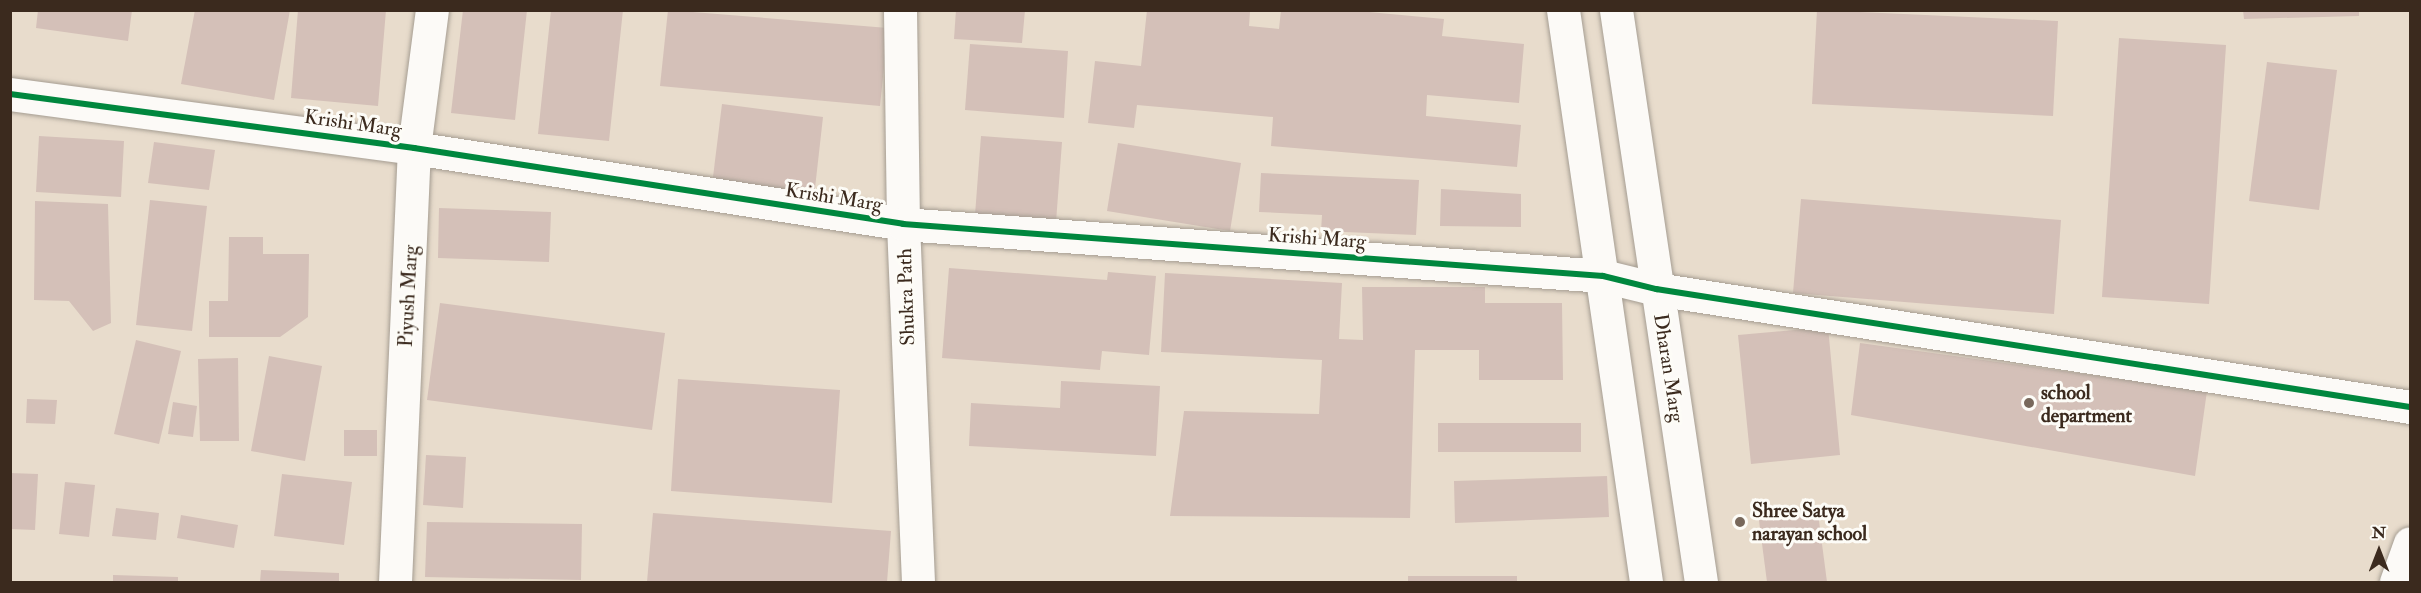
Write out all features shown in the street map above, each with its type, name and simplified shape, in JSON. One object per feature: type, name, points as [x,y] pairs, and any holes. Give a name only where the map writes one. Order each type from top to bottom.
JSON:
[{"type":"street","name":"Piyush Marg","points":[[395,582],[414,148],[432,10]]},
{"type":"street","name":"Shukra Path","points":[[900,10],[903,224],[918,582]]},
{"type":"street","points":[[1563,10],[1647,582]]},
{"type":"street","name":"Dharan Marg","points":[[1616,10],[1701,582]]},
{"type":"street","name":"Krishi Marg","points":[[10,94],[414,148],[903,224],[1603,276],[1656,289],[2410,407]]},
{"type":"street","points":[[2396,582],[2410,543]]},
{"type":"building","points":[[38,10],[132,10],[128,41],[36,28]]},
{"type":"building","points":[[195,10],[290,10],[274,100],[181,84]]},
{"type":"building","points":[[298,10],[386,10],[378,106],[291,98]]},
{"type":"building","points":[[463,10],[527,10],[515,120],[451,113]]},
{"type":"building","points":[[551,10],[623,10],[609,141],[538,134]]},
{"type":"building","points":[[668,10],[888,28],[880,106],[660,86]]},
{"type":"building","points":[[956,10],[1025,10],[1022,43],[954,39]]},
{"type":"building","points":[[1147,10],[1250,12],[1249,26],[1279,29],[1281,10],[1348,10],[1444,19],[1442,36],[1524,44],[1519,103],[1427,95],[1426,116],[1521,125],[1517,167],[1271,146],[1273,117],[1137,105],[1134,128],[1088,123],[1095,61],[1141,66]]},
{"type":"building","points":[[1817,10],[2058,21],[2053,116],[1812,104]]},
{"type":"building","points":[[2243,10],[2359,10],[2359,16],[2244,19]]},
{"type":"building","points":[[2119,38],[2226,45],[2209,304],[2102,297]]},
{"type":"building","points":[[970,44],[1068,51],[1064,118],[965,110]]},
{"type":"building","points":[[2267,62],[2337,70],[2319,210],[2249,201]]},
{"type":"building","points":[[722,104],[823,117],[814,197],[712,185]]},
{"type":"building","points":[[39,136],[124,141],[121,197],[36,192]]},
{"type":"building","points":[[981,136],[1062,142],[1056,222],[975,215]]},
{"type":"building","points":[[154,142],[215,150],[209,190],[148,183]]},
{"type":"building","points":[[1118,143],[1241,163],[1230,231],[1107,211]]},
{"type":"building","points":[[1261,173],[1419,180],[1416,235],[1321,231],[1322,215],[1259,212]]},
{"type":"building","points":[[1441,189],[1521,194],[1521,227],[1440,226]]},
{"type":"building","points":[[1801,199],[2061,220],[2054,314],[1793,293]]},
{"type":"building","points":[[150,200],[207,206],[192,331],[136,325]]},
{"type":"building","points":[[35,201],[108,204],[111,323],[93,331],[69,301],[34,300]]},
{"type":"building","points":[[439,208],[551,212],[549,262],[438,258]]},
{"type":"building","points":[[229,237],[263,237],[263,254],[309,254],[308,317],[280,337],[209,337],[209,301],[228,301]]},
{"type":"building","points":[[949,268],[1107,280],[1108,272],[1156,276],[1149,355],[1102,351],[1100,370],[942,358]]},
{"type":"building","points":[[1165,273],[1342,283],[1339,339],[1363,340],[1362,287],[1485,287],[1485,303],[1562,303],[1563,380],[1479,380],[1479,350],[1415,350],[1410,518],[1170,516],[1184,411],[1319,414],[1322,360],[1161,352]]},
{"type":"building","points":[[440,303],[665,333],[652,430],[427,400]]},
{"type":"building","points":[[1828,327],[1840,455],[1751,464],[1738,335]]},
{"type":"building","points":[[136,340],[181,351],[159,444],[114,434]]},
{"type":"building","name":"school department","points":[[1860,343],[2207,391],[2195,476],[1851,415]]},
{"type":"building","points":[[269,356],[322,366],[305,461],[251,451]]},
{"type":"building","points":[[238,358],[239,441],[200,441],[198,359]]},
{"type":"building","points":[[678,379],[840,390],[832,503],[671,491]]},
{"type":"building","points":[[1061,381],[1160,386],[1156,456],[969,446],[971,403],[1060,408]]},
{"type":"building","points":[[27,399],[57,400],[55,424],[26,423]]},
{"type":"building","points":[[173,402],[197,406],[193,437],[168,434]]},
{"type":"building","points":[[1438,423],[1581,423],[1581,452],[1438,452]]},
{"type":"building","points":[[344,430],[377,430],[377,456],[344,456]]},
{"type":"building","points":[[426,455],[466,457],[463,508],[423,505]]},
{"type":"building","points":[[10,473],[38,474],[35,530],[10,529]]},
{"type":"building","points":[[282,474],[352,482],[344,545],[274,536]]},
{"type":"building","points":[[1607,476],[1609,517],[1455,523],[1454,481]]},
{"type":"building","points":[[65,482],[95,485],[89,537],[59,534]]},
{"type":"building","points":[[1817,506],[1827,582],[1767,582],[1758,513]]},
{"type":"building","points":[[116,508],[159,513],[156,540],[112,536]]},
{"type":"building","points":[[653,513],[891,531],[887,582],[647,582]]},
{"type":"building","points":[[181,515],[238,525],[234,548],[177,538]]},
{"type":"building","points":[[427,522],[582,524],[581,580],[425,577]]},
{"type":"building","points":[[261,570],[339,573],[339,582],[260,582]]},
{"type":"building","points":[[113,575],[178,577],[178,582],[113,582]]},
{"type":"building","points":[[1408,576],[1517,576],[1517,582],[1408,582]]},
{"type":"cycle path","points":[[10,94],[414,148],[903,224],[1603,276],[1656,289],[2410,407]]},
{"type":"place","name":"school department","points":[[2029,403]]},
{"type":"place","name":"Shree Satya narayan school","points":[[1740,522]]}]
